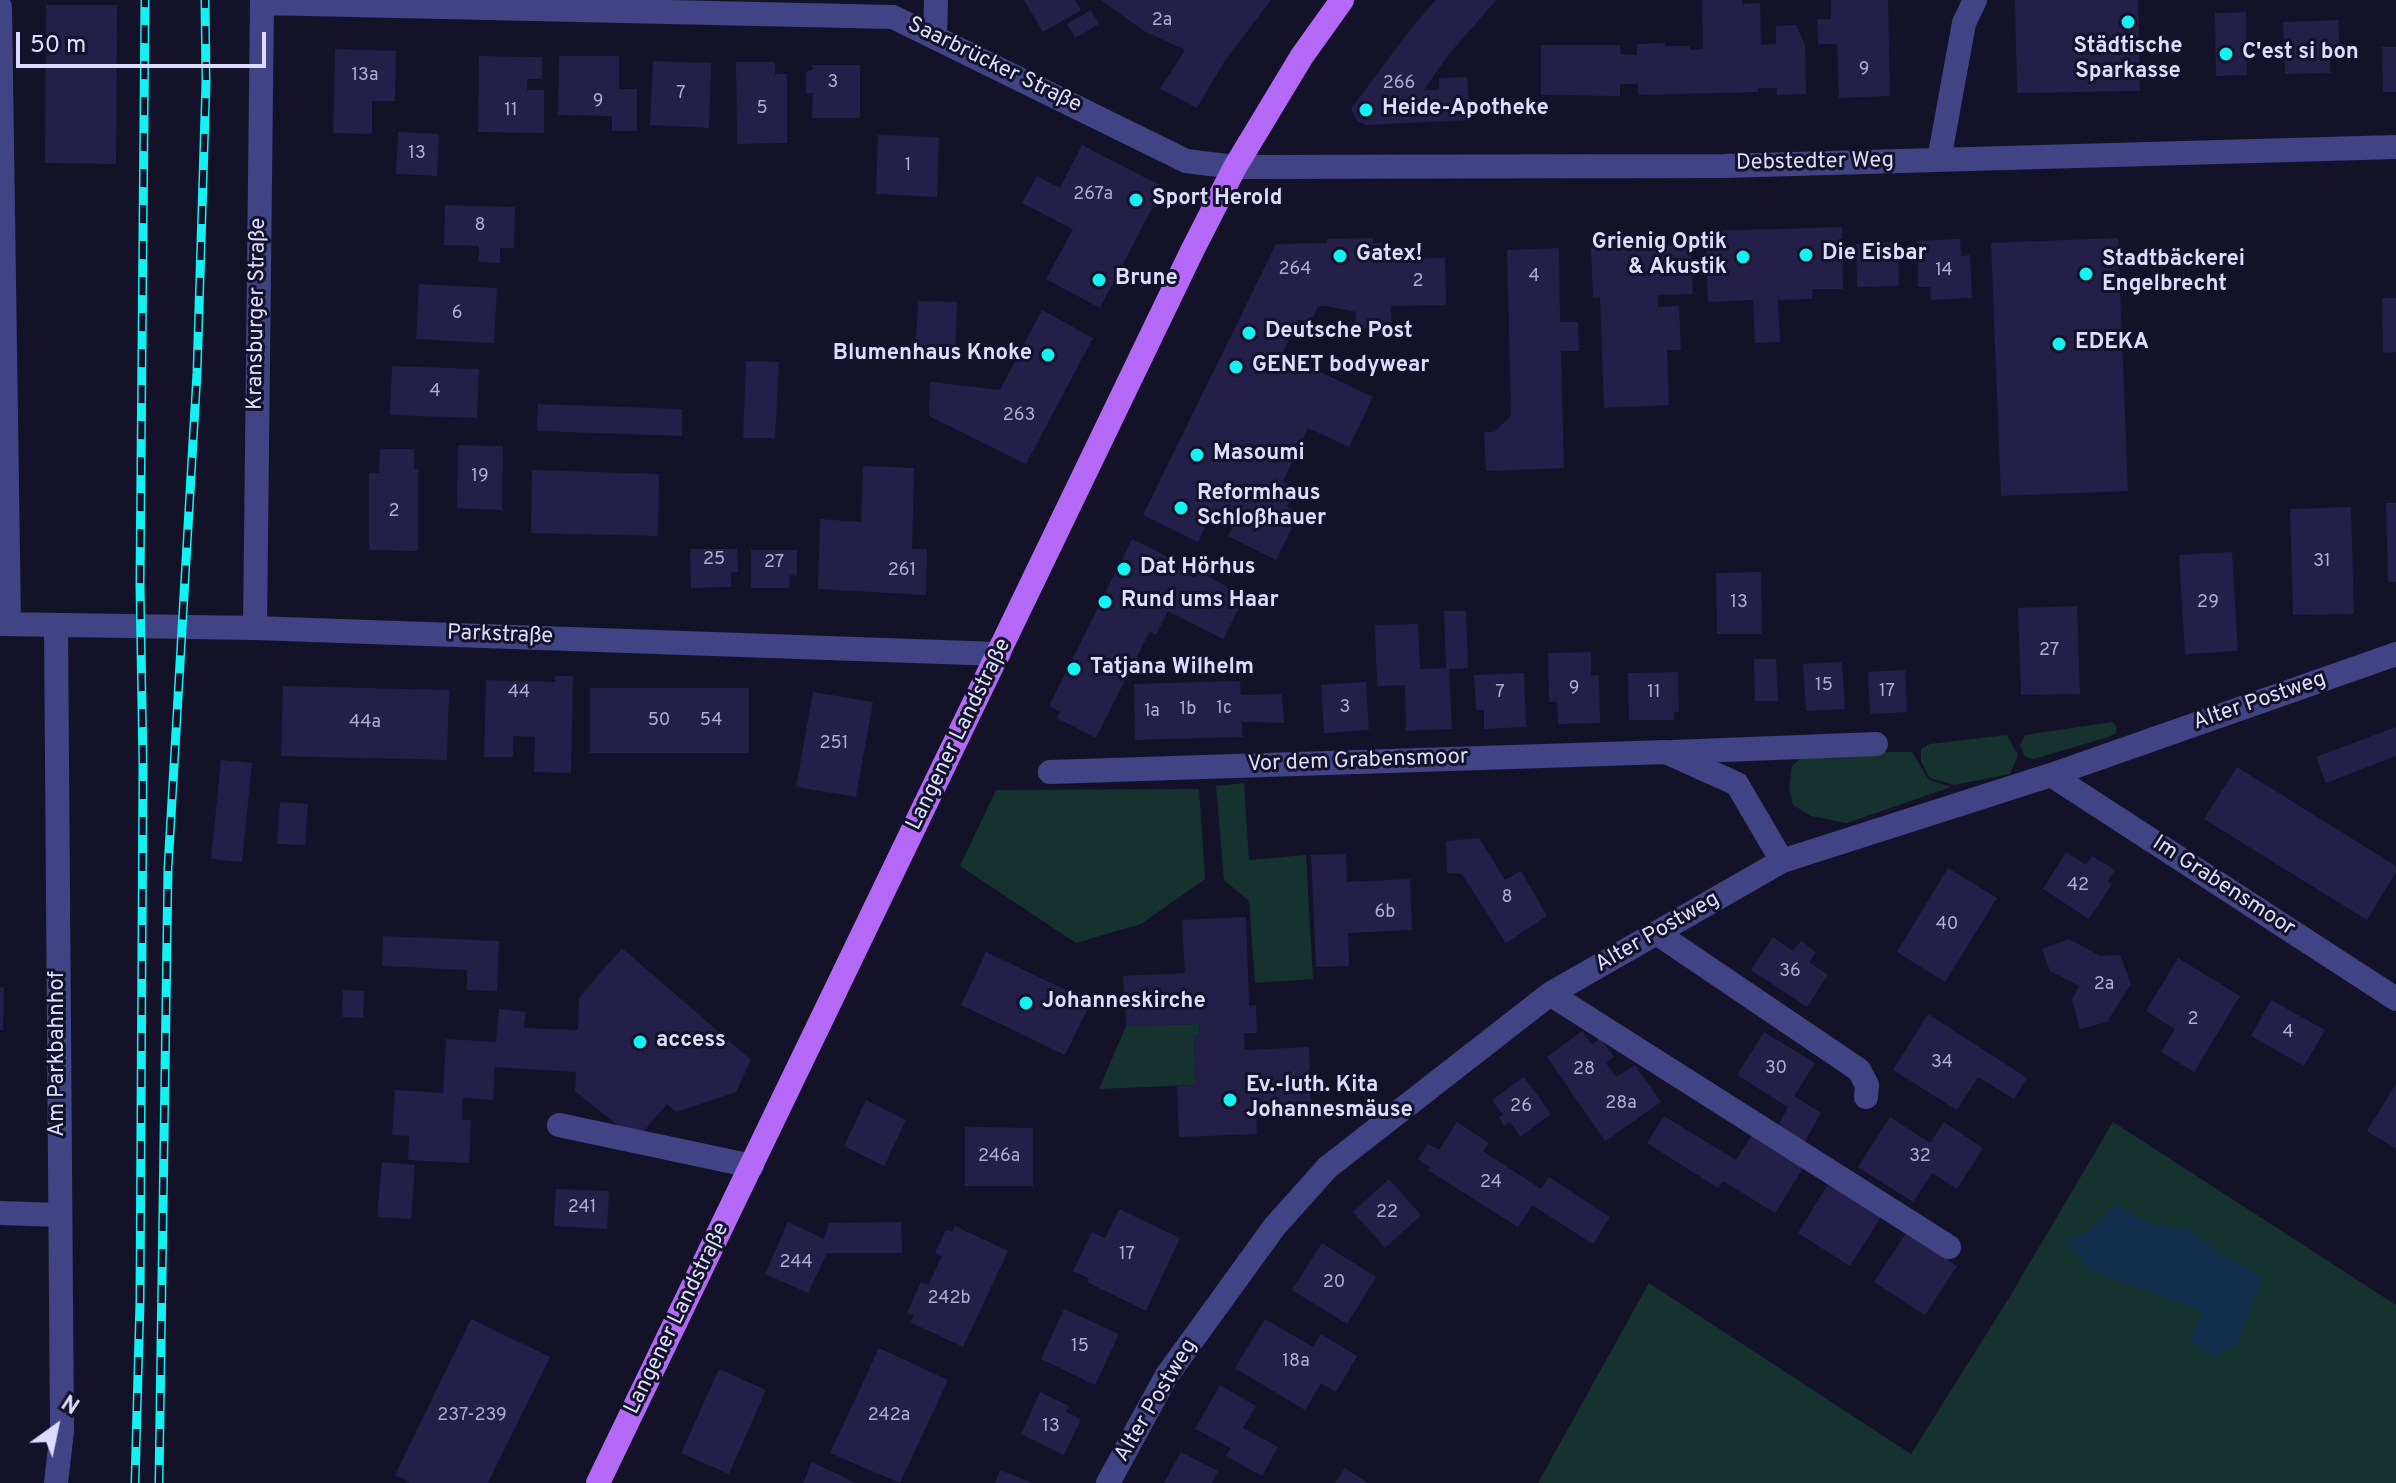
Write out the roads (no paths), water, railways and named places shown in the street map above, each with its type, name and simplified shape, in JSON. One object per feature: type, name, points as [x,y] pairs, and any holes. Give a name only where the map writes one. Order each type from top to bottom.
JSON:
[{"type":"main road","name":"Langener Landstraße","points":[[598,1483],[1185,265],[1235,167],[1309,46],[1342,0]]},
{"type":"street","points":[[935,36],[936,0]]},
{"type":"street","points":[[1939,160],[1964,23],[1975,0]]},
{"type":"street","name":"Saarbrücker Straße","points":[[262,2],[893,17],[1186,161],[1235,167]]},
{"type":"street","name":"Kransburger Straße","points":[[255,628],[262,2]]},
{"type":"street","points":[[0,7],[4,624]]},
{"type":"street","name":"Debstedter Weg","points":[[1235,167],[1723,166],[2396,147]]},
{"type":"street","name":"Parkstraße","points":[[4,624],[255,628],[999,654]]},
{"type":"street","name":"Am Parkbahnhof","points":[[56,625],[62,1431],[56,1483]]},
{"type":"street","name":"Alter Postweg","points":[[1108,1483],[1167,1375],[1275,1226],[1317,1179],[1328,1167],[1550,994],[1782,861],[2051,775],[2396,654]]},
{"type":"street","name":"Vor dem Grabensmoor","points":[[1050,772],[1876,744]]},
{"type":"street","name":"Vor dem Grabensmoor","points":[[1666,752],[1737,784],[1782,861]]},
{"type":"street","name":"Im Grabensmoor","points":[[2051,775],[2396,999]]},
{"type":"street","points":[[1658,934],[1859,1070],[1867,1085],[1866,1097]]},
{"type":"street","points":[[1550,994],[1949,1247]]},
{"type":"street","points":[[559,1125],[752,1166]]},
{"type":"street","points":[[0,1213],[60,1215]]},
{"type":"water","points":[[2116,1204],[2149,1224],[2189,1229],[2224,1256],[2263,1277],[2237,1344],[2213,1357],[2190,1340],[2202,1311],[2089,1269],[2066,1241],[2089,1231]]},
{"type":"railway","points":[[135,1483],[140,1301],[143,767],[140,585],[145,0]]},
{"type":"railway","points":[[159,1483],[168,868],[197,373],[206,82],[205,0]]},
{"type":"place","name":"Städtische Sparkasse","points":[[2128,22]]},
{"type":"place","name":"C'est si bon","points":[[2226,54]]},
{"type":"place","name":"Heide-Apotheke","points":[[1366,110]]},
{"type":"place","name":"Sport Herold","points":[[1136,200]]},
{"type":"place","name":"Die Eisbar","points":[[1806,255]]},
{"type":"place","name":"Gatex!","points":[[1340,256]]},
{"type":"place","name":"Grienig Optik & Akustik","points":[[1743,257]]},
{"type":"place","name":"Stadtbäckerei Engelbrecht","points":[[2086,274]]},
{"type":"place","name":"Brune","points":[[1099,280]]},
{"type":"place","name":"Deutsche Post","points":[[1249,333]]},
{"type":"place","name":"EDEKA","points":[[2059,344]]},
{"type":"place","name":"Blumenhaus Knoke","points":[[1048,355]]},
{"type":"place","name":"GENET bodywear","points":[[1236,367]]},
{"type":"place","name":"Masoumi","points":[[1197,455]]},
{"type":"place","name":"Reformhaus Schloßhauer","points":[[1181,508]]},
{"type":"place","name":"Dat Hörhus","points":[[1124,569]]},
{"type":"place","name":"Rund ums Haar","points":[[1105,602]]},
{"type":"place","name":"Tatjana Wilhelm","points":[[1074,669]]},
{"type":"place","name":"Johanneskirche","points":[[1026,1003]]},
{"type":"place","name":"access","points":[[640,1042]]},
{"type":"place","name":"Ev.-luth. Kita Johannesmäuse","points":[[1230,1100]]}]
